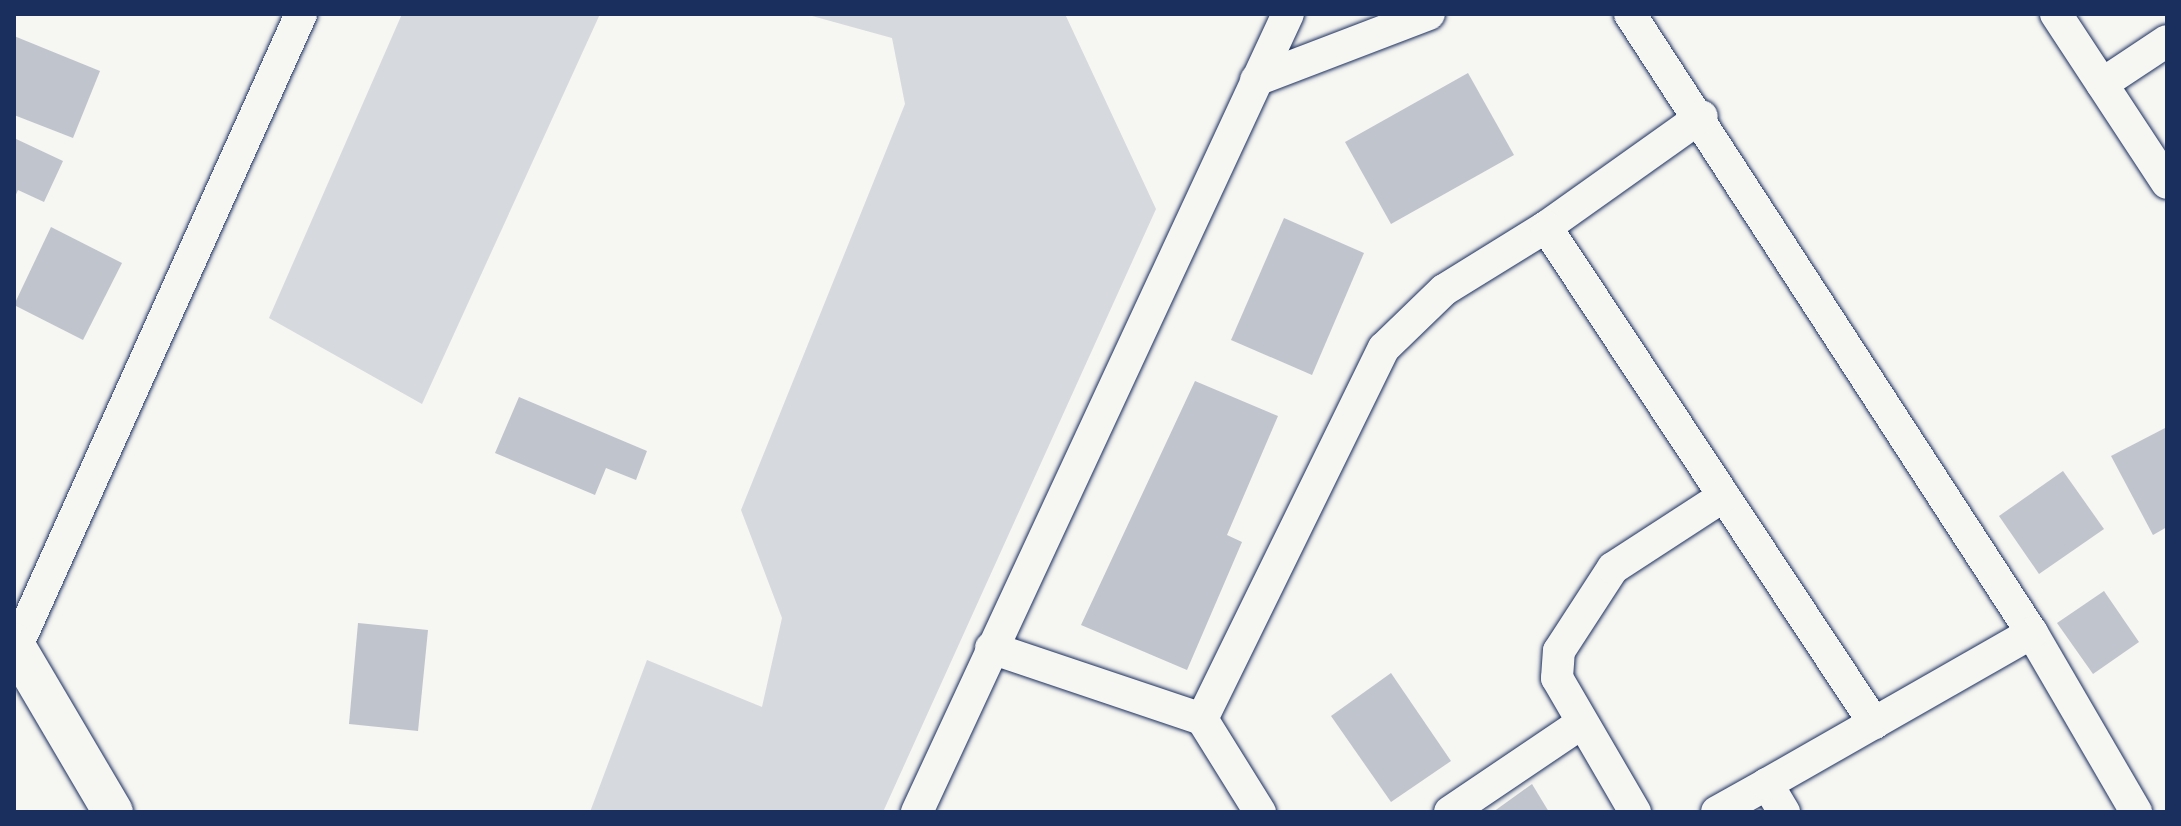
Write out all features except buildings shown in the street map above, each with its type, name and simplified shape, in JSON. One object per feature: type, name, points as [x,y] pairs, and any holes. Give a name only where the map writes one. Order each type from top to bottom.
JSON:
[{"type":"street","points":[[113,812],[15,646],[301,14]]},
{"type":"street","points":[[917,812],[1288,14]]},
{"type":"street","points":[[1256,80],[1429,14]]},
{"type":"street","points":[[1630,14],[1702,116],[2032,633],[2136,812]]},
{"type":"street","points":[[2056,14],[2167,183]]},
{"type":"street","points":[[2102,84],[2167,41]]},
{"type":"street","points":[[1202,719],[1384,348],[1444,290],[1546,227],[1702,116]]},
{"type":"street","points":[[1546,227],[1874,723]]},
{"type":"street","points":[[1635,812],[1557,678],[1559,651],[1588,599],[1613,568],[1724,496]]},
{"type":"street","points":[[1717,812],[2032,633]]},
{"type":"street","points":[[991,648],[1202,719],[1260,812]]},
{"type":"street","points":[[1450,812],[1582,723]]},
{"type":"street","points":[[1767,784],[1784,812]]},
{"type":"shaded area","points":[[402,14],[600,14],[422,404],[269,318]]},
{"type":"shaded area","points":[[805,14],[1065,14],[1156,209],[883,812],[590,812],[647,660],[762,707],[782,618],[741,510],[905,104],[892,38]]}]
